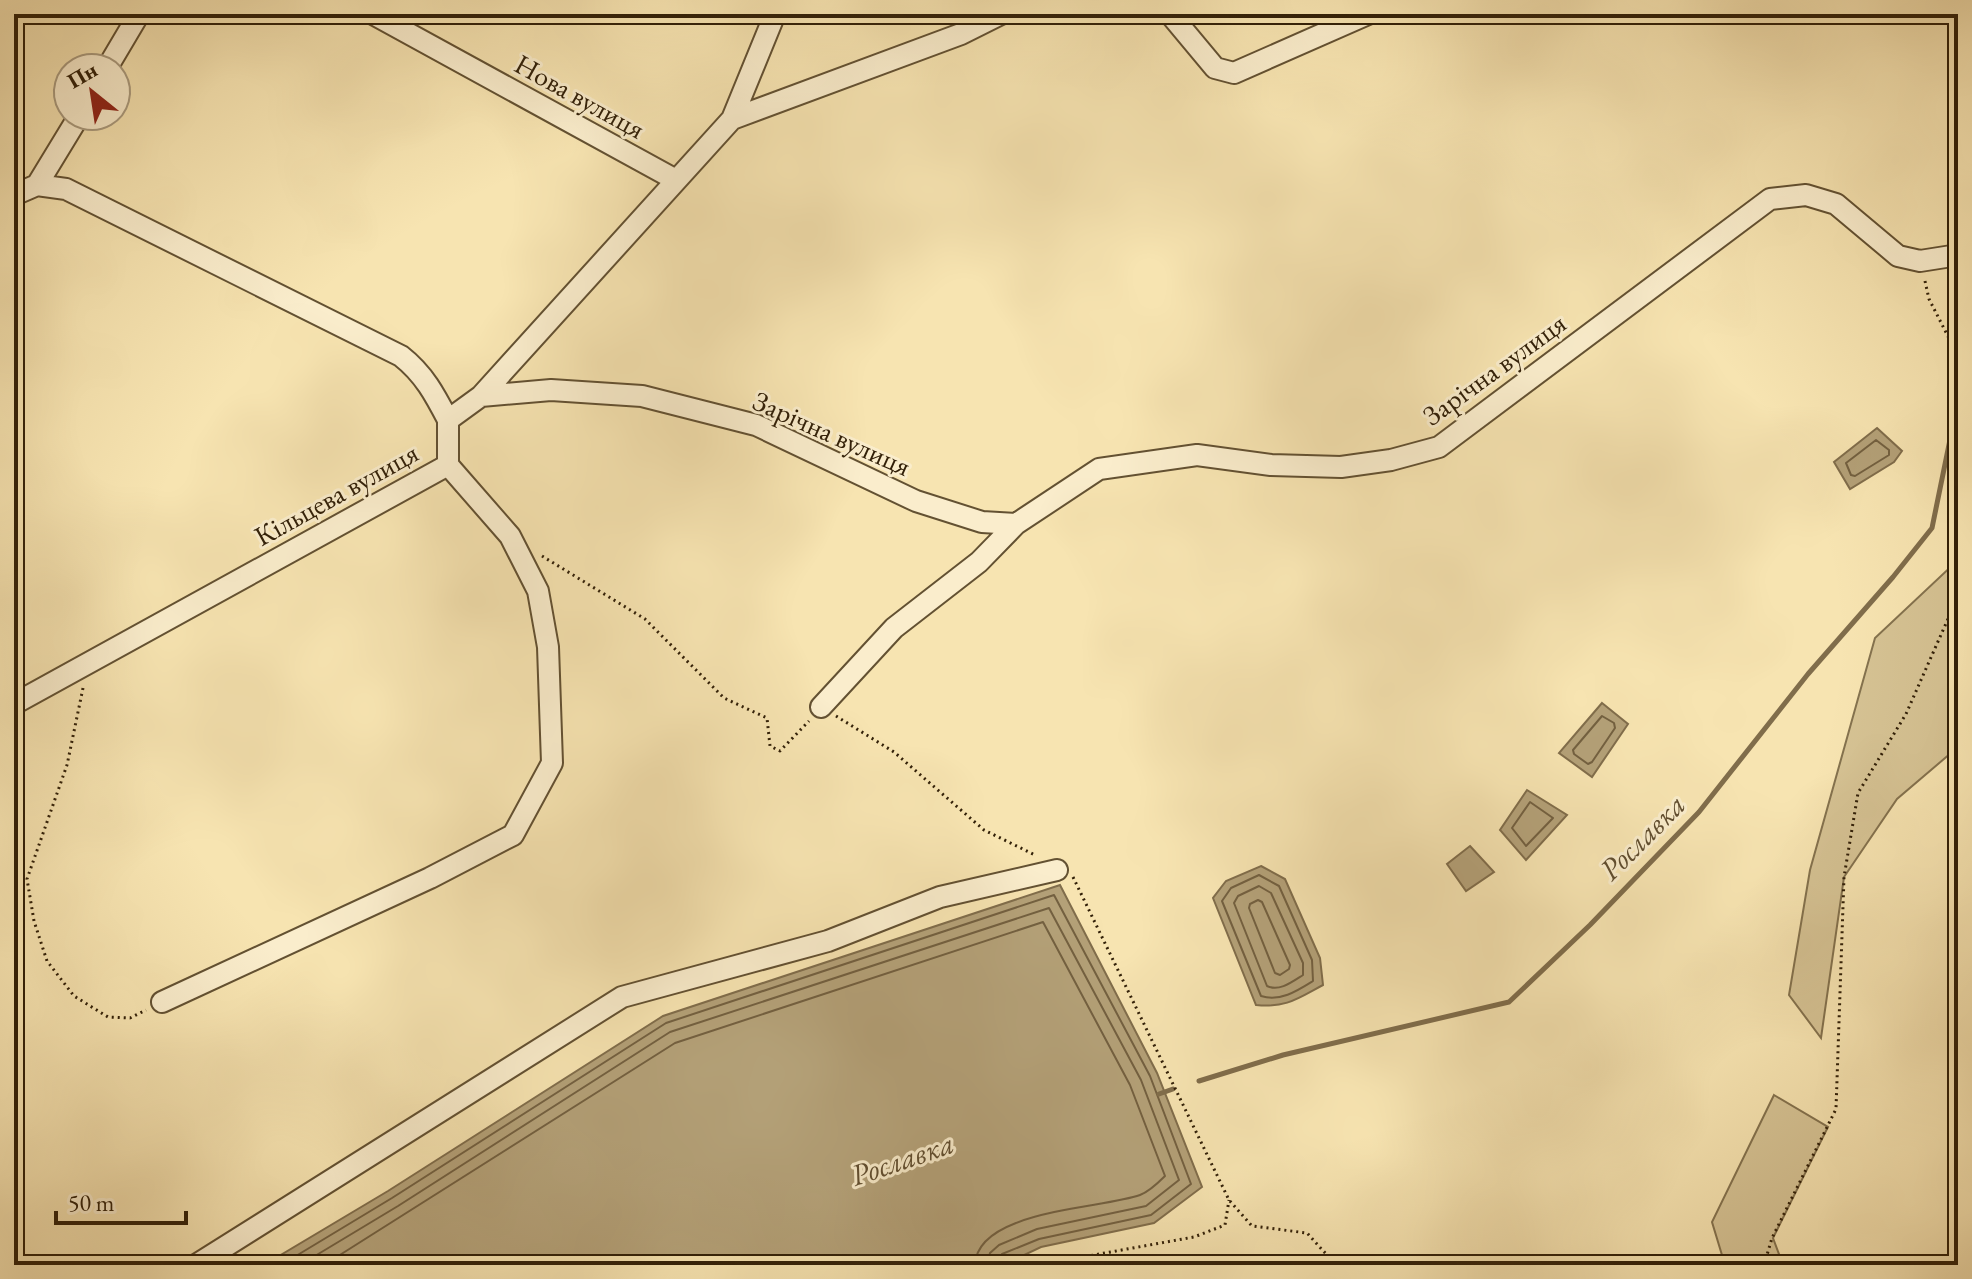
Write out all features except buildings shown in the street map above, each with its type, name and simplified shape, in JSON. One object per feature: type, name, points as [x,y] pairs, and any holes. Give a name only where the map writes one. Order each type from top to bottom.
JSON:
[{"type":"street","points":[[116,52],[139,14]]},
{"type":"street","name":"Нова вулиця","points":[[373,14],[676,180]]},
{"type":"street","points":[[448,420],[481,396],[732,119],[775,14]]},
{"type":"street","points":[[732,119],[961,34],[1001,14]]},
{"type":"street","points":[[1170,14],[1215,68],[1234,73],[1368,14]]},
{"type":"street","points":[[37,185],[69,132]]},
{"type":"street","points":[[14,195],[37,185],[66,189],[401,356],[429,384],[448,420],[448,465]]},
{"type":"street","name":"Зарічна вулиця","points":[[821,707],[894,628],[979,562],[1016,524],[1099,469],[1197,455],[1271,465],[1341,467],[1391,460],[1439,447],[1770,199],[1806,195],[1836,204],[1898,256],[1920,261]]},
{"type":"street","points":[[1920,261],[1958,255]]},
{"type":"street","name":"Зарічна вулиця","points":[[481,396],[551,390],[642,396],[756,425],[916,501],[982,522],[1016,524]]},
{"type":"street","name":"Кільцева вулиця","points":[[14,704],[448,465],[510,536],[538,591],[548,647],[552,763],[513,835],[430,878],[162,1002]]},
{"type":"street","points":[[196,1265],[622,997],[828,941],[940,897],[1057,870]]},
{"type":"path","points":[[1920,261],[1929,299],[1958,355]]},
{"type":"path","points":[[537,553],[645,619],[724,698],[767,718],[770,746],[780,751],[821,707],[894,752],[984,830],[1048,861],[1057,870],[1070,869],[1229,1200],[1252,1226],[1307,1233],[1336,1265]]},
{"type":"path","points":[[1764,1265],[1772,1238],[1836,1109],[1844,877],[1858,793],[1906,714],[1955,603],[1958,584]]},
{"type":"path","points":[[77,669],[84,692],[67,765],[27,879],[34,921],[47,961],[74,996],[108,1017],[130,1018],[162,1002]]},
{"type":"path","points":[[1038,1265],[1194,1237],[1225,1225],[1229,1200]]},
{"type":"shaded area","points":[[1958,560],[1958,747],[1897,799],[1844,877],[1821,1038],[1789,995],[1810,870],[1875,638]]},
{"type":"shaded area","points":[[1774,1095],[1828,1127],[1773,1238],[1783,1265],[1725,1265],[1712,1222]]},
{"type":"water","points":[[1877,428],[1902,451],[1894,462],[1850,489],[1834,462]]},
{"type":"water","points":[[1602,703],[1628,724],[1592,777],[1559,753]]},
{"type":"water","points":[[1527,790],[1567,815],[1526,860],[1500,830]]},
{"type":"water","points":[[1470,846],[1494,872],[1466,891],[1447,864]]},
{"type":"water","points":[[1261,866],[1285,879],[1320,958],[1323,985],[1291,1001],[1275,1005],[1256,1005],[1213,898],[1226,881]]},
{"type":"water","points":[[1060,885],[1157,1073],[1202,1187],[1154,1223],[1041,1247],[1003,1265],[264,1265],[388,1191],[663,1016]]},
{"type":"waterway","name":"Рославка","points":[[1199,1081],[1283,1055],[1509,1002],[1590,925],[1699,812],[1808,674],[1932,528],[1952,430],[1958,428]]},
{"type":"waterway","points":[[1159,1094],[1173,1089]]}]
